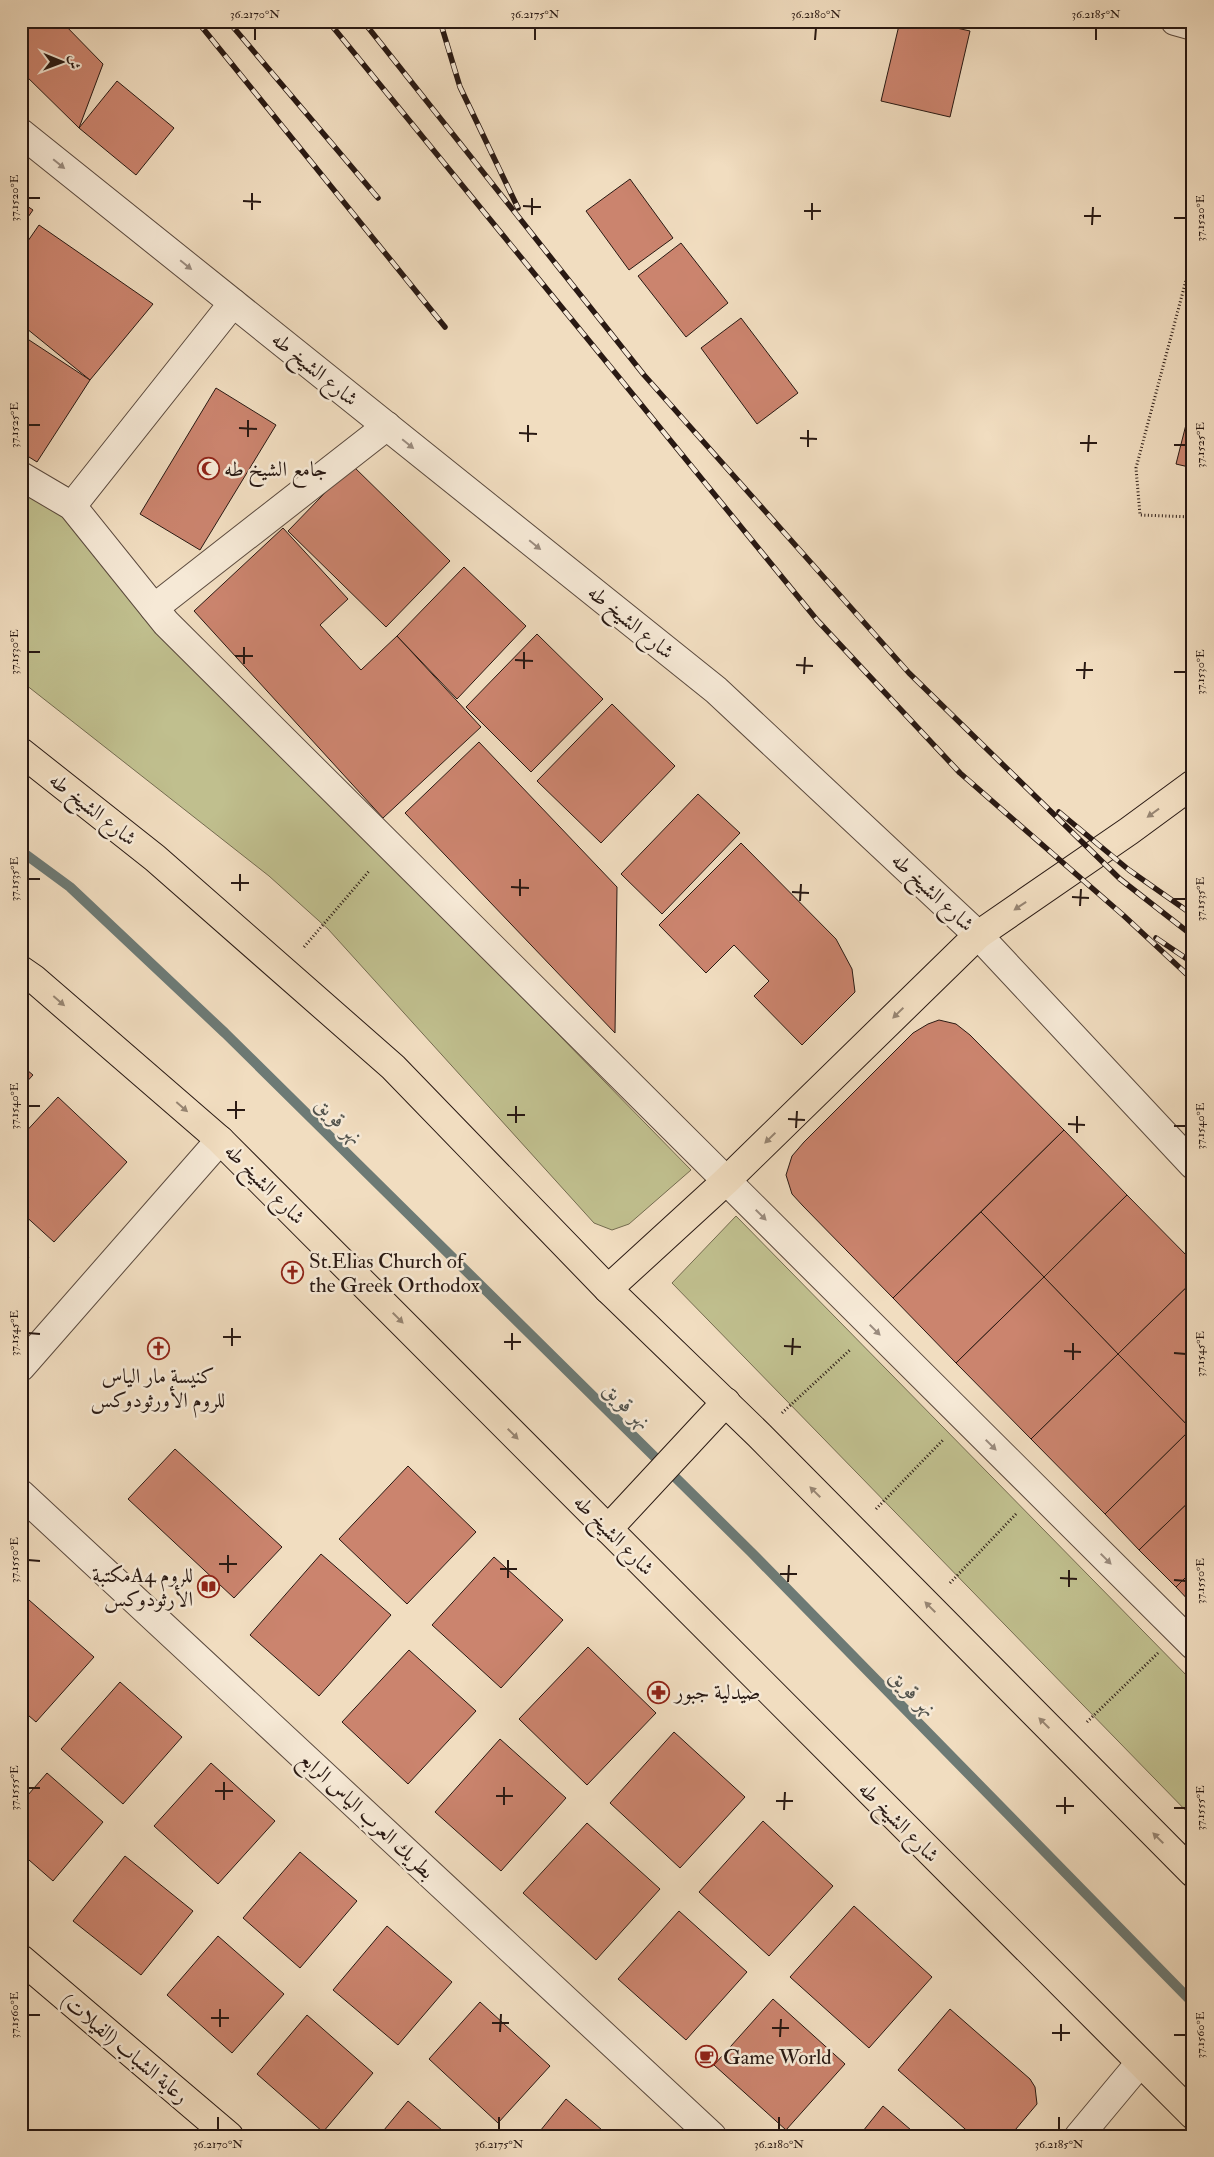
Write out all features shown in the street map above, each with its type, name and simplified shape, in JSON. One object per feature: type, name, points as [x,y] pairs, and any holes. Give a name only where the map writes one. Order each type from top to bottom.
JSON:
[{"type":"main road","name":"شارع الشيخ طه","points":[[21,752],[155,858],[393,1067],[608,1289],[726,1402],[1193,1873]]},
{"type":"main road","points":[[608,1289],[726,1181],[978,935],[1129,831],[1193,784]]},
{"type":"main road","name":"شارع الشيخ طه","points":[[25,971],[220,1140],[1139,2064],[1193,2115]]},
{"type":"main road","points":[[608,1529],[726,1402]]},
{"type":"main road","name":"رعاية الشباب (الفيلات)","points":[[21,1960],[229,2136]]},
{"type":"street","points":[[1175,21],[1193,26]]},
{"type":"street","name":"شارع الشيخ طه","points":[[21,133],[716,690],[978,935],[1193,1165]]},
{"type":"street","points":[[72,506],[233,302]]},
{"type":"street","points":[[154,608],[387,426]]},
{"type":"street","points":[[21,476],[72,506],[166,623],[1186,1638]]},
{"type":"street","points":[[21,1368],[220,1140]]},
{"type":"street","name":"بطريك العرب الياس الرابع","points":[[21,1494],[712,2136]]},
{"type":"street","points":[[1079,2136],[1139,2064]]},
{"type":"path","points":[[1193,254],[1136,468],[1140,515],[1193,517]]},
{"type":"path","points":[[284,971],[390,847]]},
{"type":"path","points":[[759,1435],[874,1328]]},
{"type":"path","points":[[854,1531],[965,1419]]},
{"type":"path","points":[[928,1606],[1038,1492]]},
{"type":"path","points":[[1065,1744],[1186,1638]]},
{"type":"shaded area","points":[[21,490],[81,525],[252,721],[691,1170],[629,1224],[612,1230],[594,1223],[328,929],[269,876],[21,681]]},
{"type":"shaded area","points":[[736,1216],[1193,1682],[1193,1818],[672,1283]]},
{"type":"building","points":[[22,21],[61,21],[103,64],[79,128],[21,71]]},
{"type":"building","points":[[900,21],[925,21],[970,31],[950,117],[881,101]]},
{"type":"building","points":[[117,81],[174,128],[136,175],[79,128]]},
{"type":"building","points":[[630,179],[673,238],[629,270],[586,211]]},
{"type":"building","points":[[21,202],[33,210],[21,227]]},
{"type":"building","points":[[39,225],[153,304],[90,380],[21,324],[21,251]]},
{"type":"building","points":[[681,243],[728,303],[686,337],[638,276]]},
{"type":"building","points":[[741,318],[798,393],[757,424],[701,348]]},
{"type":"building","points":[[26,338],[90,380],[37,462],[21,452],[21,346]]},
{"type":"building","name":"جامع الشيخ طه","points":[[216,388],[276,425],[200,550],[140,514]]},
{"type":"building","points":[[1193,397],[1193,468],[1176,464]]},
{"type":"building","points":[[352,465],[450,561],[386,627],[288,531]]},
{"type":"building","points":[[283,528],[348,599],[320,625],[361,670],[397,636],[481,727],[383,818],[194,611]]},
{"type":"building","points":[[464,567],[526,626],[457,699],[397,636]]},
{"type":"building","points":[[537,634],[603,699],[531,772],[466,707]]},
{"type":"building","points":[[612,704],[675,766],[601,843],[537,781]]},
{"type":"building","points":[[479,742],[617,887],[615,1033],[405,813]]},
{"type":"building","points":[[698,794],[740,833],[662,914],[621,874]]},
{"type":"building","points":[[741,843],[836,939],[852,969],[855,992],[802,1045],[754,996],[769,981],[734,945],[706,973],[659,925]]},
{"type":"building","points":[[939,1020],[956,1024],[970,1035],[1064,1130],[893,1298],[792,1194],[786,1175],[792,1156],[804,1142],[913,1033]]},
{"type":"building","points":[[21,1065],[33,1075],[21,1088]]},
{"type":"building","points":[[58,1097],[127,1162],[54,1242],[21,1212],[21,1137]]},
{"type":"building","points":[[1064,1130],[1127,1195],[1044,1277],[981,1212]]},
{"type":"building","points":[[1127,1195],[1193,1262],[1193,1281],[1118,1354],[1044,1277]]},
{"type":"building","points":[[981,1212],[1044,1277],[956,1363],[893,1298]]},
{"type":"building","points":[[21,1251],[29,1257],[21,1267]]},
{"type":"building","points":[[1044,1277],[1118,1354],[1031,1439],[956,1363]]},
{"type":"building","points":[[1193,1281],[1193,1428],[1191,1429],[1118,1354]]},
{"type":"building","points":[[1118,1354],[1191,1429],[1105,1514],[1031,1439]]},
{"type":"building","points":[[1191,1429],[1193,1498],[1139,1550],[1105,1514]]},
{"type":"building","points":[[175,1449],[282,1547],[234,1598],[128,1499]]},
{"type":"building","points":[[408,1466],[476,1532],[407,1604],[339,1539]]},
{"type":"building","points":[[1193,1498],[1193,1570],[1176,1587],[1139,1550]]},
{"type":"building","points":[[321,1554],[391,1615],[319,1696],[250,1635]]},
{"type":"building","points":[[494,1557],[563,1620],[501,1688],[432,1625]]},
{"type":"building","points":[[1193,1570],[1193,1605],[1176,1587]]},
{"type":"building","points":[[29,1600],[94,1657],[36,1722],[21,1709],[21,1608]]},
{"type":"building","points":[[588,1647],[656,1713],[587,1785],[519,1719]]},
{"type":"building","points":[[409,1650],[476,1711],[408,1784],[342,1722]]},
{"type":"building","points":[[120,1682],[182,1737],[123,1804],[61,1749]]},
{"type":"building","points":[[674,1732],[745,1797],[680,1868],[610,1803]]},
{"type":"building","points":[[500,1739],[566,1798],[501,1871],[435,1812]]},
{"type":"building","points":[[211,1763],[275,1821],[218,1884],[154,1826]]},
{"type":"building","points":[[47,1773],[103,1822],[53,1881],[21,1853],[21,1803]]},
{"type":"building","points":[[763,1821],[833,1886],[769,1956],[699,1892]]},
{"type":"building","points":[[587,1823],[660,1889],[596,1960],[523,1893]]},
{"type":"building","points":[[300,1852],[357,1901],[300,1968],[243,1918]]},
{"type":"building","points":[[125,1856],[193,1911],[141,1975],[73,1921]]},
{"type":"building","points":[[854,1906],[932,1977],[869,2048],[790,1977]]},
{"type":"building","points":[[679,1911],[747,1972],[686,2040],[618,1979]]},
{"type":"building","points":[[387,1926],[452,1982],[398,2045],[333,1990]]},
{"type":"building","points":[[218,1936],[284,1994],[232,2053],[167,1995]]},
{"type":"building","points":[[773,1999],[845,2064],[786,2130],[714,2065]]},
{"type":"building","points":[[480,2002],[550,2066],[498,2123],[429,2059]]},
{"type":"building","points":[[950,2009],[1030,2079],[1035,2087],[1037,2104],[1010,2136],[973,2136],[898,2070]]},
{"type":"building","points":[[307,2015],[373,2073],[323,2132],[257,2074]]},
{"type":"building","points":[[566,2099],[609,2136],[536,2136]]},
{"type":"building","points":[[408,2101],[449,2136],[379,2136]]},
{"type":"building","points":[[883,2106],[918,2136],[859,2136]]},
{"type":"waterway","name":"نهر قويق","points":[[21,851],[70,887],[225,1033],[751,1552],[1193,2003]]},
{"type":"railway","points":[[197,21],[445,327]]},
{"type":"railway","points":[[228,21],[378,198]]},
{"type":"railway","points":[[328,21],[817,620],[960,773],[1123,915],[1193,980]]},
{"type":"railway","points":[[363,21],[644,375],[909,673],[1120,879],[1193,936]]},
{"type":"railway","points":[[440,21],[460,87],[518,208]]},
{"type":"railway","points":[[1059,812],[1129,870],[1193,915]]},
{"type":"railway","points":[[1156,938],[1193,963]]},
{"type":"place","name":"جامع الشيخ طه","points":[[208,469]]},
{"type":"place","name":"St.Elias Church of the Greek Orthodox","points":[[293,1273]]},
{"type":"place","name":"كنيسة مار الياس للروم الأورثودوكس","points":[[158,1349]]},
{"type":"place","name":"مكتبةA4 للروم الأرثودوكس","points":[[209,1587]]},
{"type":"place","name":"صيدلية جبور","points":[[659,1692]]},
{"type":"place","name":"Game World","points":[[707,2057]]}]
